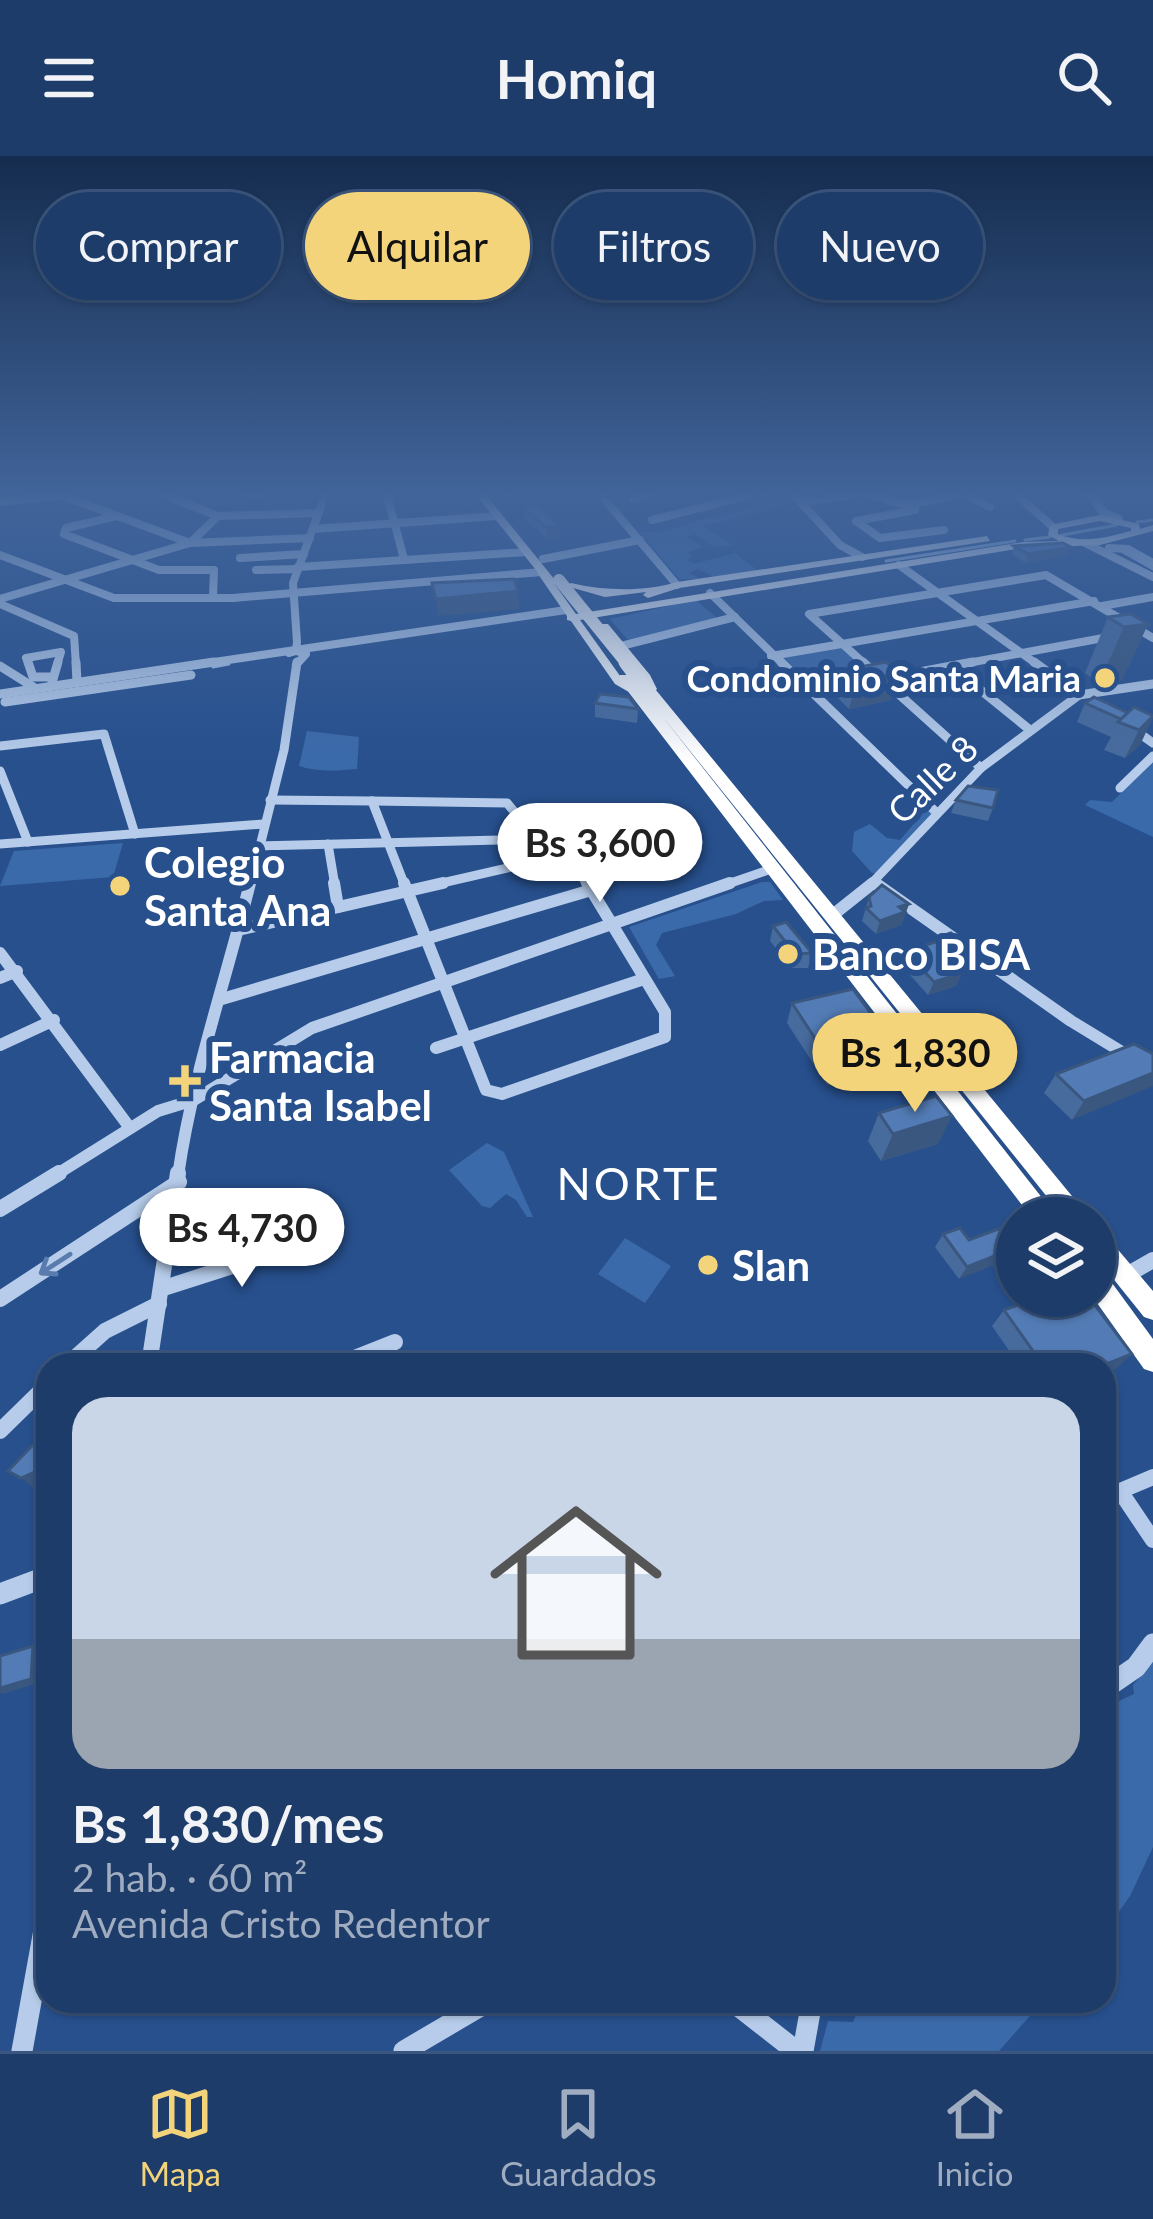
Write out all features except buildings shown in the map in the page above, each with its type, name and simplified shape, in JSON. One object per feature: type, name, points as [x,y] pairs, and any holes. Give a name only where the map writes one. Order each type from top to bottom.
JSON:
[{"type":"highway","points":[[559,583],[771,869],[1029,1197]]},
{"type":"highway","points":[[642,691],[834,914],[1061,1197]]},
{"type":"highway","points":[[1116,1286],[1153,1311]]},
{"type":"highway","points":[[1116,1296],[1153,1360]]},
{"type":"main road","points":[[555,583],[566,610],[619,682],[642,691]]},
{"type":"main road","points":[[562,583],[621,646],[642,691]]},
{"type":"main road","points":[[576,583],[605,594],[684,583]]},
{"type":"main road","points":[[566,610],[588,606],[610,610],[784,583]]},
{"type":"main road","points":[[549,617],[575,607],[632,601],[673,585]]},
{"type":"main road","points":[[605,628],[604,617],[610,610]]},
{"type":"main road","points":[[549,617],[582,632]]},
{"type":"main road","points":[[582,632],[586,621],[605,628]]},
{"type":"main road","points":[[1116,1293],[1153,1348]]},
{"type":"street","points":[[0,602],[54,583]]},
{"type":"street","points":[[68,583],[105,597],[213,597],[437,583]]},
{"type":"street","points":[[213,597],[214,583]]},
{"type":"street","points":[[151,1353],[186,1120],[222,999],[256,846],[292,716],[297,655],[294,583]]},
{"type":"street","points":[[923,583],[1105,709]]},
{"type":"street","points":[[981,768],[812,613],[991,583]]},
{"type":"street","points":[[1061,583],[1153,638]]},
{"type":"street","points":[[710,593],[937,813]]},
{"type":"street","points":[[771,656],[1153,597]]},
{"type":"street","points":[[0,602],[74,636],[77,682]]},
{"type":"street","points":[[0,698],[549,617]]},
{"type":"street","points":[[621,646],[735,617]]},
{"type":"street","points":[[811,693],[1142,632]]},
{"type":"street","points":[[0,698],[51,682],[59,667],[29,672],[35,679],[51,682],[77,682],[297,655]]},
{"type":"street","points":[[230,660],[252,662]]},
{"type":"street","points":[[0,666],[35,688]]},
{"type":"street","points":[[951,666],[1030,730]]},
{"type":"street","points":[[1084,696],[1153,684]]},
{"type":"street","name":"Calle 8","points":[[834,914],[874,882],[981,768],[1084,696]]},
{"type":"street","points":[[1121,720],[1153,743]]},
{"type":"street","points":[[0,746],[104,734],[135,834]]},
{"type":"street","points":[[1120,788],[1153,756]]},
{"type":"street","points":[[0,771],[28,842]]},
{"type":"street","points":[[270,800],[502,801],[537,839]]},
{"type":"street","points":[[256,846],[389,843],[537,839],[559,842],[669,1021],[669,1030],[658,1043],[491,1094],[464,1039],[429,938],[410,890],[389,843],[370,800]]},
{"type":"street","points":[[0,844],[263,824]]},
{"type":"street","points":[[328,844],[338,907]]},
{"type":"street","points":[[238,930],[568,854]]},
{"type":"street","points":[[0,1209],[158,1111],[194,1100],[312,1028],[445,986],[771,869]]},
{"type":"street","points":[[874,882],[1071,1021],[1153,1071]]},
{"type":"street","points":[[222,999],[588,891]]},
{"type":"street","points":[[0,952],[130,1128]]},
{"type":"street","points":[[0,978],[17,970]]},
{"type":"street","points":[[436,1048],[641,980]]},
{"type":"street","points":[[0,1046],[54,1020]]},
{"type":"street","points":[[0,1299],[179,1182]]},
{"type":"street","points":[[80,1353],[105,1330],[160,1297],[308,1242]]},
{"type":"street","points":[[1116,1276],[1153,1261]]},
{"type":"street","points":[[368,1353],[395,1342]]},
{"type":"street","points":[[0,1431],[36,1396]]},
{"type":"street","points":[[1151,1532],[1120,1491],[1153,1478]]},
{"type":"street","points":[[0,1594],[36,1580]]},
{"type":"street","points":[[1116,1681],[1136,1667],[1153,1644]]},
{"type":"street","points":[[22,2051],[36,1976]]},
{"type":"street","points":[[404,2051],[469,2013]]},
{"type":"street","points":[[748,2013],[800,2051],[809,2013]]},
{"type":"shaded area","points":[[696,600],[717,618],[635,641],[627,639],[610,619]]},
{"type":"shaded area","points":[[842,646],[875,676],[816,689],[783,657]]},
{"type":"shaded area","points":[[307,731],[359,737],[357,769],[299,766]]},
{"type":"shaded area","points":[[1153,761],[1153,837],[1085,805],[1090,800],[1112,802]]},
{"type":"shaded area","points":[[912,809],[929,810],[933,815],[872,873],[852,851],[854,832],[870,824],[887,838],[900,840],[918,819]]},
{"type":"shaded area","points":[[123,843],[113,877],[0,886],[14,851]]},
{"type":"shaded area","points":[[770,882],[783,900],[764,901],[736,914],[662,933],[656,945],[675,976],[659,979],[629,927]]},
{"type":"shaded area","points":[[487,1143],[504,1152],[533,1217],[527,1217],[506,1194],[490,1208],[482,1206],[449,1170]]},
{"type":"shaded area","points":[[625,1238],[671,1266],[645,1303],[598,1274]]},
{"type":"shaded area","points":[[1153,1661],[1153,1847],[1116,1916],[1116,1702],[1134,1694],[1133,1685]]},
{"type":"shaded area","points":[[857,2013],[1032,2013],[999,2051],[820,2051],[828,2021],[853,2022]]},
{"type":"waterway","points":[[213,667],[229,664]]},
{"type":"place","name":"Condominio Santa Maria","points":[[1105,678]]},
{"type":"place","name":"Colegio Santa Ana","points":[[120,886]]},
{"type":"place","name":"Banco BISA","points":[[788,954]]},
{"type":"place","name":"Farmacia Santa Isabel","points":[[185,1081]]},
{"type":"place","name":"Slan","points":[[708,1265]]},
{"type":"district","name":"NORTE","points":[[639,1183]]}]
